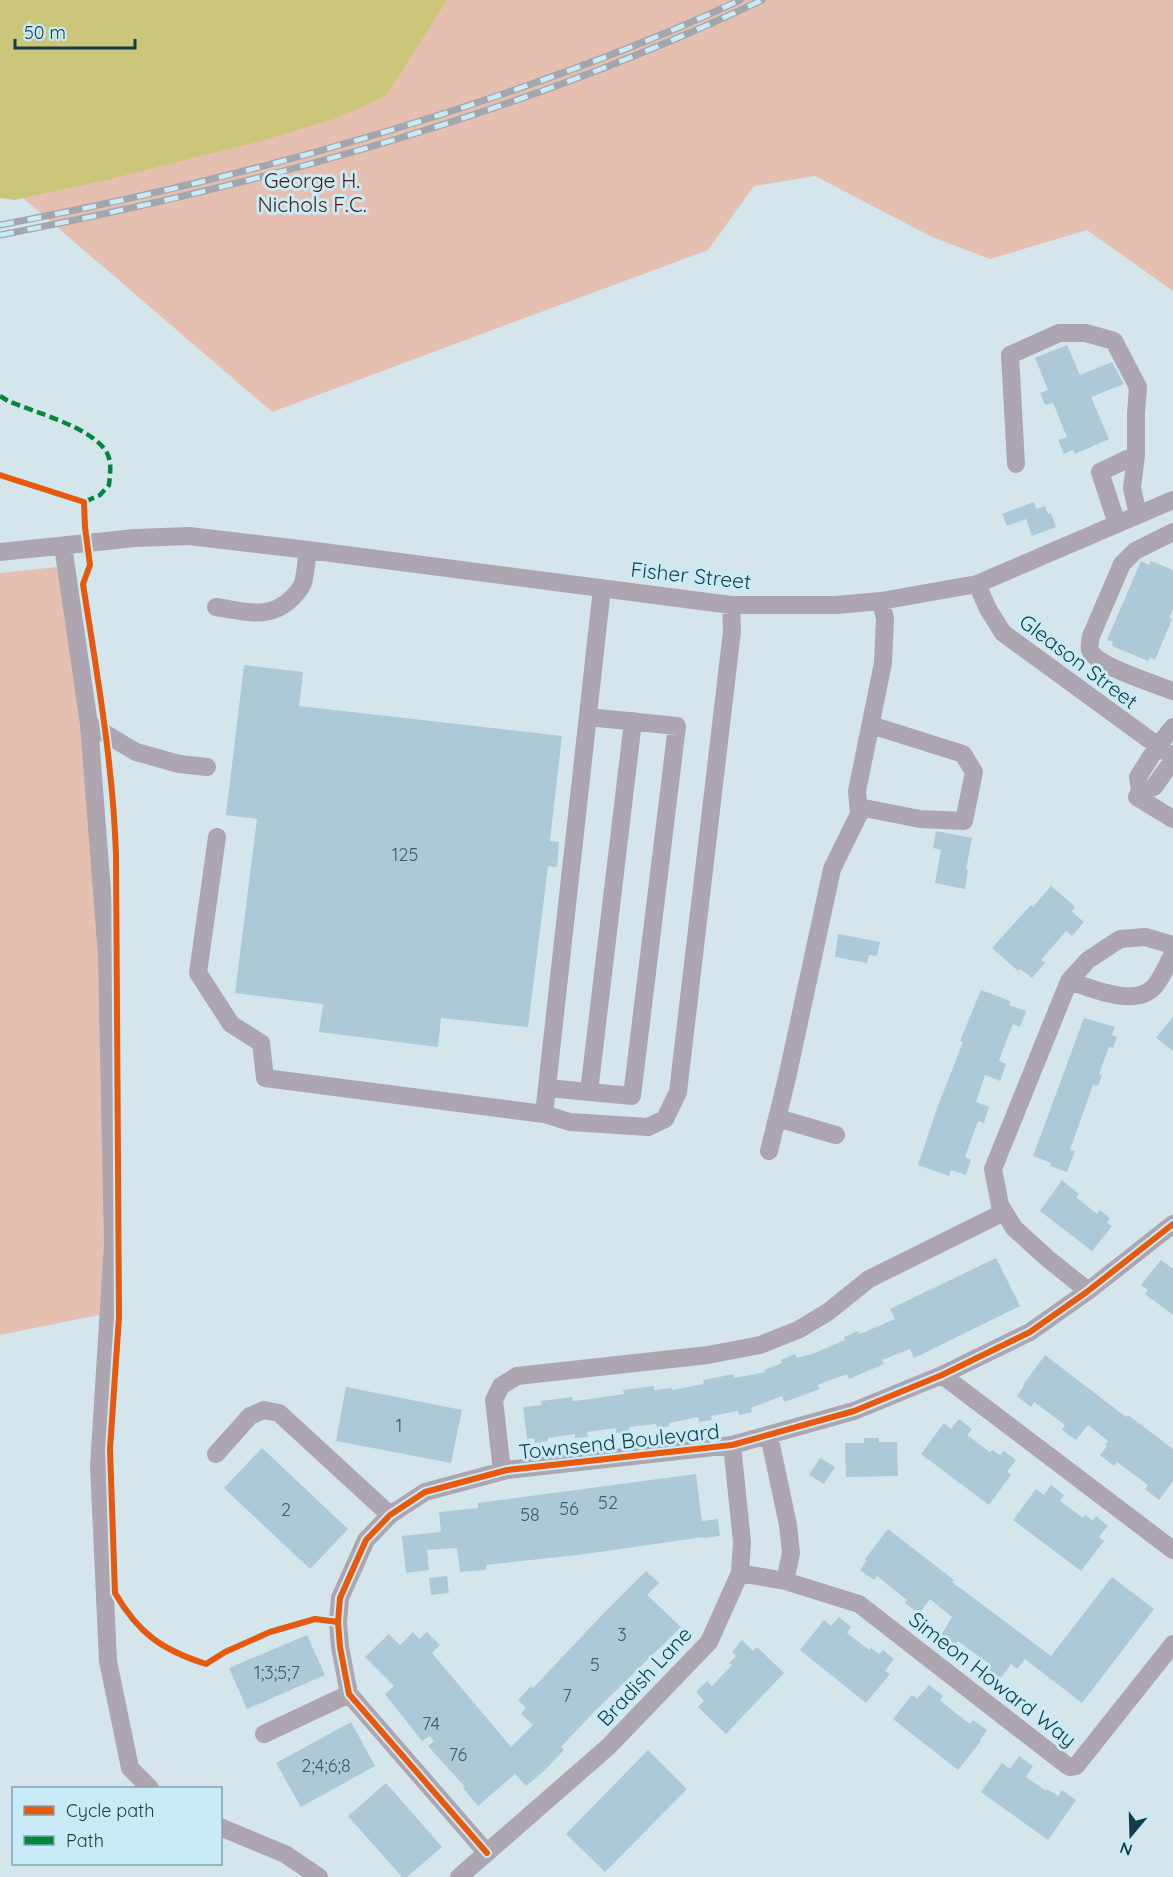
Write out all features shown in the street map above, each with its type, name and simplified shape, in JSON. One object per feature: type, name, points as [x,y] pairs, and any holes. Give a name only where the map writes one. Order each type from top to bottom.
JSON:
[{"type":"street","points":[[1016,464],[1010,355],[1059,333],[1086,333],[1114,341],[1138,387],[1136,455],[1132,488],[1138,515]]},
{"type":"street","points":[[1116,524],[1100,472],[1136,455]]},
{"type":"street","name":"Fisher Street","points":[[0,552],[123,539],[189,536],[731,605],[836,605],[881,602],[977,584],[1173,500]]},
{"type":"street","points":[[1173,532],[1135,551],[1122,564],[1091,636],[1089,648],[1094,656],[1106,665],[1173,691]]},
{"type":"street","points":[[63,546],[89,724],[107,956],[113,1232],[99,1466],[108,1661],[130,1768],[149,1787]]},
{"type":"street","points":[[216,607],[269,613],[284,606],[297,594],[303,582],[308,550]]},
{"type":"street","name":"Gleason Street","points":[[977,584],[988,609],[1003,633],[1173,759]]},
{"type":"street","points":[[544,1114],[602,588]]},
{"type":"street","points":[[769,1152],[832,869],[859,814],[857,791],[883,663],[885,619],[881,602]]},
{"type":"street","points":[[217,837],[198,973],[231,1024],[261,1043],[265,1078],[544,1114],[570,1122],[648,1127],[664,1119],[678,1092],[732,631],[731,605]]},
{"type":"street","points":[[547,1088],[632,1096],[676,738],[677,726],[588,717]]},
{"type":"street","points":[[589,1092],[633,721]]},
{"type":"street","points":[[89,724],[136,752],[179,764],[207,767]]},
{"type":"street","points":[[859,807],[920,819],[964,821],[974,772],[963,754],[871,725]]},
{"type":"street","points":[[1173,727],[1138,777],[1140,791],[1137,797],[1173,819]]},
{"type":"street","points":[[1140,791],[1154,787],[1173,759]]},
{"type":"street","points":[[1088,1291],[1014,1228],[1000,1205],[993,1169],[1069,981],[1088,960],[1120,939],[1145,937],[1173,945]]},
{"type":"street","points":[[1069,981],[1114,996],[1135,997],[1153,988],[1173,954]]},
{"type":"street","points":[[777,1118],[836,1135]]},
{"type":"street","points":[[502,1471],[494,1400],[501,1386],[517,1376],[708,1355],[760,1345],[798,1330],[828,1312],[869,1279],[1004,1212]]},
{"type":"street","name":"Townsend Boulevard","points":[[349,1695],[340,1647],[338,1622],[340,1598],[366,1539],[390,1515],[425,1492],[502,1471],[732,1445],[854,1411],[942,1375],[1030,1332],[1171,1229]]},
{"type":"street","points":[[942,1375],[1173,1550]]},
{"type":"street","points":[[216,1454],[250,1416],[264,1410],[279,1413],[390,1515]]},
{"type":"street","points":[[769,1435],[788,1525],[791,1553],[785,1581]]},
{"type":"street","name":"Bradish Lane","points":[[459,1877],[608,1747],[709,1642],[740,1573],[742,1542],[732,1445]]},
{"type":"street","name":"Simeon Howard Way","points":[[740,1573],[785,1581],[859,1604],[1070,1767],[1076,1766],[1173,1644]]},
{"type":"street","points":[[264,1734],[349,1695],[487,1853]]},
{"type":"street","points":[[222,1828],[285,1854],[320,1877]]},
{"type":"green space","name":"George H. Nichols F.C.","points":[[0,0],[1173,0],[1173,291],[1087,230],[990,259],[932,237],[815,176],[754,186],[708,250],[272,412],[0,178]]},
{"type":"green space","points":[[66,566],[89,724],[113,1244],[109,1313],[0,1335],[0,573]]},
{"type":"shaded area","points":[[0,0],[447,0],[386,96],[337,118],[261,141],[15,200],[0,198]]},
{"type":"building","points":[[1067,345],[1080,375],[1112,362],[1124,384],[1091,397],[1109,439],[1075,454],[1073,450],[1064,454],[1058,440],[1067,437],[1053,403],[1045,405],[1040,393],[1048,390],[1035,358]]},
{"type":"building","points":[[1034,502],[1036,509],[1045,506],[1048,514],[1051,513],[1056,527],[1032,536],[1026,519],[1007,526],[1002,514]]},
{"type":"building","points":[[1141,561],[1149,565],[1151,561],[1173,570],[1173,609],[1169,618],[1172,619],[1155,660],[1150,657],[1148,661],[1112,646],[1113,642],[1107,640]]},
{"type":"building","points":[[244,665],[303,672],[299,706],[562,736],[550,841],[559,842],[557,867],[548,866],[528,1027],[441,1018],[438,1047],[319,1032],[323,1004],[235,993],[257,819],[226,815]]},
{"type":"building","points":[[936,831],[972,838],[965,889],[935,883],[941,850],[933,848]]},
{"type":"building","points":[[1051,886],[1072,904],[1075,908],[1071,911],[1084,922],[1072,936],[1066,931],[1041,960],[1045,963],[1032,978],[1020,969],[1018,971],[992,948]]},
{"type":"building","points":[[838,934],[880,942],[877,956],[869,955],[867,963],[835,957]]},
{"type":"building","points":[[981,990],[1010,1001],[1009,1005],[1026,1011],[1020,1027],[1013,1024],[1007,1039],[999,1061],[1006,1064],[1000,1081],[985,1075],[976,1102],[989,1107],[984,1123],[978,1121],[965,1157],[971,1160],[966,1175],[951,1170],[949,1176],[918,1165],[963,1042],[960,1041]]},
{"type":"building","points":[[1173,1017],[1173,1051],[1156,1038]]},
{"type":"building","points":[[1084,1018],[1115,1027],[1112,1035],[1117,1037],[1113,1048],[1109,1047],[1099,1074],[1102,1075],[1098,1086],[1093,1085],[1070,1150],[1075,1151],[1067,1172],[1050,1166],[1051,1163],[1033,1156]]},
{"type":"building","points":[[1062,1180],[1079,1194],[1076,1197],[1097,1214],[1100,1210],[1110,1218],[1107,1223],[1112,1226],[1092,1251],[1040,1211]]},
{"type":"building","points":[[996,1258],[1020,1306],[914,1358],[910,1349],[882,1360],[884,1364],[849,1379],[847,1374],[818,1385],[820,1389],[784,1402],[782,1396],[751,1408],[752,1412],[739,1415],[738,1411],[711,1416],[712,1420],[699,1422],[698,1417],[669,1423],[670,1426],[657,1428],[656,1424],[629,1427],[630,1431],[616,1433],[616,1428],[587,1432],[588,1437],[575,1438],[575,1434],[548,1438],[548,1441],[535,1443],[534,1438],[527,1439],[523,1407],[542,1405],[541,1401],[572,1397],[573,1401],[624,1394],[623,1390],[654,1386],[654,1390],[672,1388],[672,1390],[704,1384],[703,1380],[734,1374],[734,1378],[765,1372],[764,1370],[782,1363],[781,1360],[795,1354],[797,1358],[815,1353],[845,1340],[844,1337],[858,1331],[860,1334],[895,1319],[890,1309]]},
{"type":"building","points":[[1161,1260],[1173,1269],[1173,1315],[1145,1294],[1148,1290],[1141,1285]]},
{"type":"building","points":[[1045,1355],[1126,1417],[1128,1415],[1173,1449],[1173,1481],[1159,1500],[1145,1489],[1148,1485],[1117,1462],[1114,1466],[1100,1455],[1108,1441],[1088,1425],[1076,1440],[1062,1430],[1065,1425],[1034,1402],[1031,1407],[1017,1396]]},
{"type":"building","points":[[346,1387],[462,1410],[451,1463],[336,1441]]},
{"type":"building","points":[[959,1419],[972,1429],[967,1435],[990,1452],[992,1450],[1000,1455],[1004,1451],[1016,1460],[1007,1472],[1011,1475],[989,1505],[921,1454],[944,1423],[951,1429]]},
{"type":"building","points":[[864,1438],[879,1438],[879,1442],[897,1442],[898,1476],[846,1477],[845,1443],[864,1443]]},
{"type":"building","points":[[262,1448],[348,1529],[310,1569],[224,1488]]},
{"type":"building","points":[[820,1458],[835,1467],[824,1484],[809,1475]]},
{"type":"building","points":[[696,1474],[702,1521],[718,1519],[720,1536],[486,1565],[486,1570],[460,1572],[457,1548],[427,1550],[429,1570],[406,1573],[402,1536],[441,1532],[439,1512],[478,1508],[478,1503]]},
{"type":"building","points":[[1051,1485],[1064,1495],[1060,1501],[1083,1518],[1085,1515],[1093,1521],[1096,1516],[1108,1526],[1099,1537],[1104,1541],[1081,1571],[1013,1520],[1036,1489],[1044,1495]]},
{"type":"building","points":[[888,1529],[954,1580],[952,1582],[1051,1656],[1112,1577],[1154,1609],[1082,1703],[1025,1659],[1017,1669],[1011,1664],[1000,1679],[986,1669],[989,1664],[958,1641],[955,1646],[941,1635],[952,1617],[930,1599],[919,1614],[905,1603],[907,1600],[877,1576],[874,1580],[860,1570],[867,1560],[865,1559]]},
{"type":"building","points":[[646,1571],[659,1583],[647,1595],[681,1627],[593,1713],[561,1747],[564,1750],[544,1771],[526,1786],[515,1774],[478,1806],[463,1788],[465,1787],[428,1746],[434,1741],[430,1736],[422,1741],[385,1694],[394,1686],[365,1657],[389,1634],[400,1645],[413,1632],[419,1639],[427,1632],[440,1645],[432,1653],[511,1747],[533,1725],[521,1714],[526,1708],[518,1700],[531,1686],[533,1688]]},
{"type":"building","points":[[447,1576],[449,1593],[431,1595],[429,1578]]},
{"type":"building","points":[[839,1617],[851,1627],[847,1633],[869,1650],[871,1648],[879,1654],[883,1650],[894,1659],[885,1671],[890,1674],[866,1703],[800,1650],[824,1620],[831,1626]]},
{"type":"building","points":[[307,1635],[325,1675],[247,1709],[229,1668]]},
{"type":"building","points":[[742,1640],[753,1651],[757,1647],[784,1673],[726,1734],[698,1707],[704,1701],[696,1692],[707,1681],[712,1686],[732,1665],[729,1663],[736,1656],[732,1652]]},
{"type":"building","points":[[929,1685],[943,1696],[940,1700],[953,1711],[970,1724],[973,1720],[987,1730],[958,1770],[893,1719],[912,1695],[917,1699]]},
{"type":"building","points":[[351,1722],[375,1766],[301,1807],[276,1763]]},
{"type":"building","points":[[648,1750],[687,1789],[605,1872],[566,1834]]},
{"type":"building","points":[[1019,1756],[1033,1766],[1026,1777],[1046,1791],[1047,1789],[1058,1796],[1062,1790],[1076,1800],[1048,1840],[981,1792],[1002,1763],[1010,1769]]},
{"type":"building","points":[[386,1783],[442,1847],[407,1877],[402,1877],[348,1816]]},
{"type":"railway","points":[[0,225],[190,185],[377,134],[500,95],[591,62],[681,27],[740,0]]},
{"type":"railway","points":[[0,235],[195,193],[388,142],[578,78],[671,41],[762,0]]},
{"type":"marked path","points":[[0,396],[77,428],[100,444],[110,460],[109,485],[100,495],[84,502]]},
{"type":"cycle path","points":[[0,475],[84,502],[90,565],[83,584],[108,753],[116,855],[119,1317],[110,1449],[115,1593],[133,1619],[153,1638],[176,1653],[206,1664],[225,1652],[270,1632],[315,1619],[338,1622]]},
{"type":"cycle path","points":[[487,1853],[349,1694],[340,1647],[338,1622],[340,1598],[366,1540],[390,1515],[425,1492],[507,1470],[732,1445],[854,1411],[942,1375],[1030,1332],[1088,1291],[1173,1224]]}]
